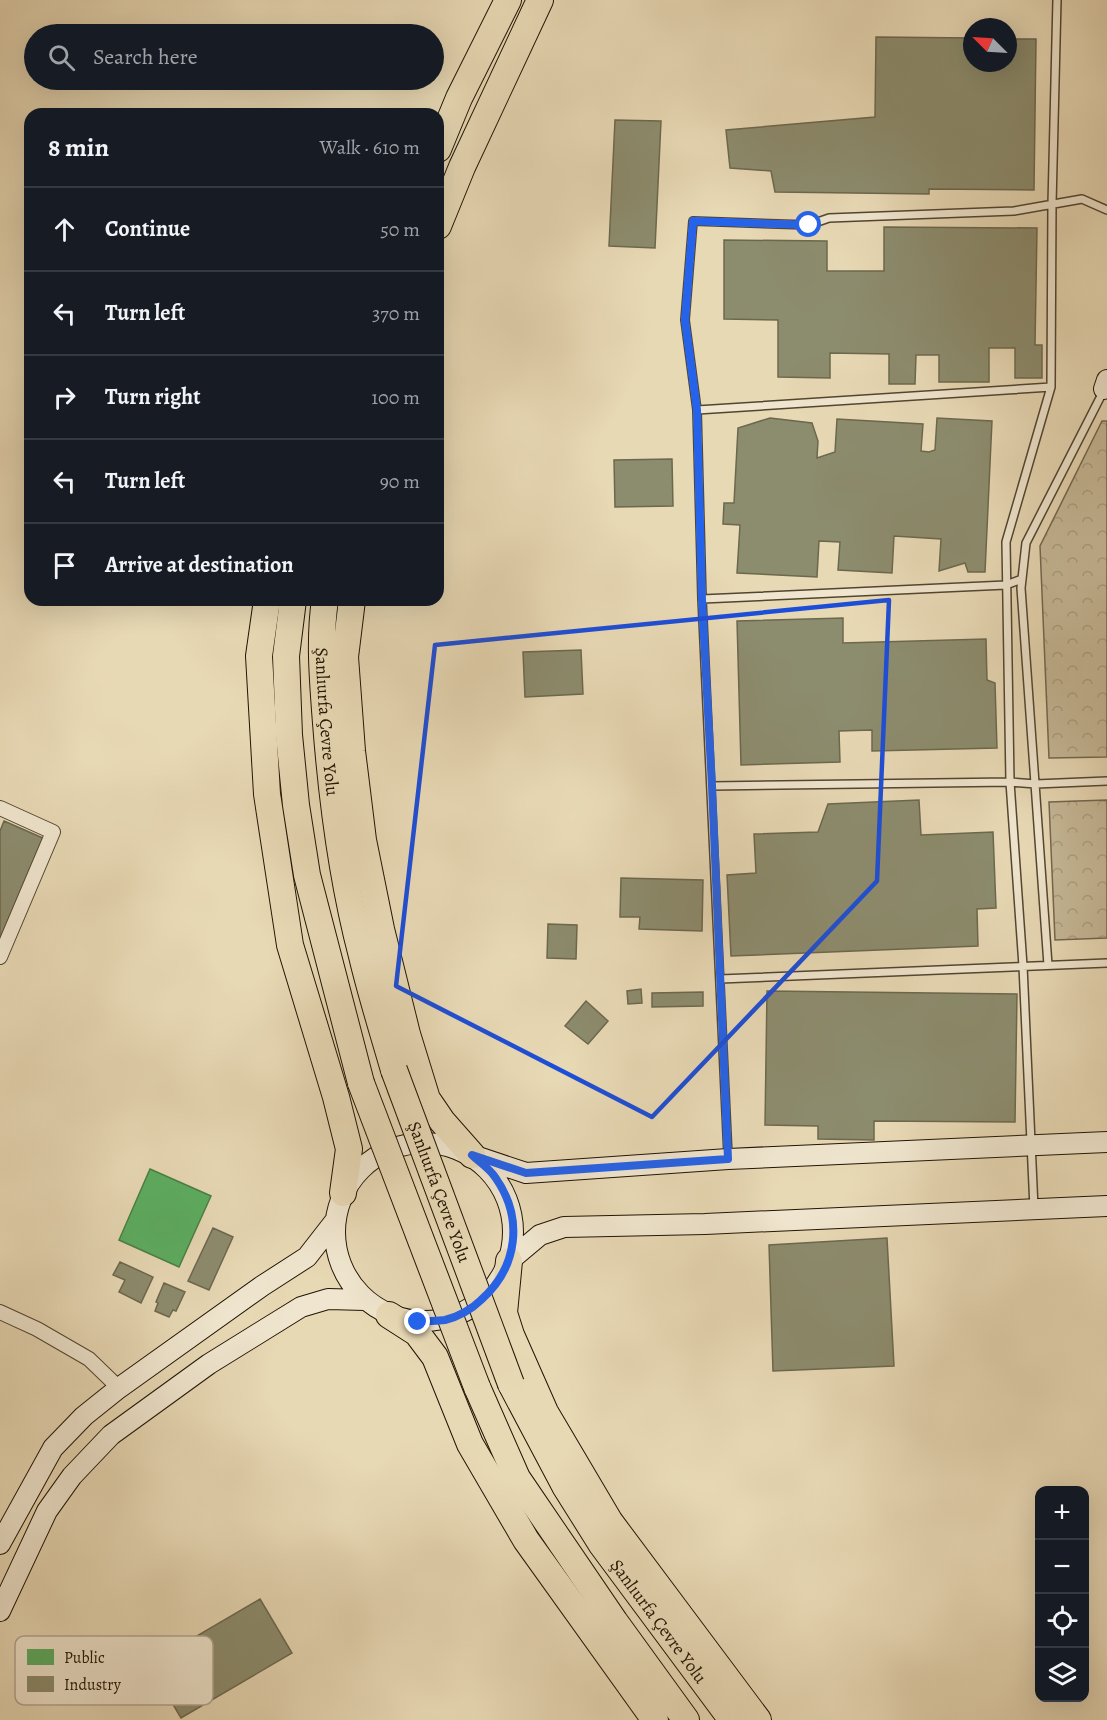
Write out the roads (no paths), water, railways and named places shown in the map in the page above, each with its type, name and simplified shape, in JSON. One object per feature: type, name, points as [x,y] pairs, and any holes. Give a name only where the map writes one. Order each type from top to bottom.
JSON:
[{"type":"highway","points":[[444,134],[459,98],[508,0]]},
{"type":"highway","points":[[444,211],[462,167],[540,0]]},
{"type":"highway","points":[[266,606],[259,656],[267,794],[290,945],[336,1097],[349,1149],[343,1193]]},
{"type":"highway","name":"Şanlıurfa Çevre Yolu","points":[[292,606],[286,656],[289,735],[296,805],[307,875],[361,1083],[477,1387],[517,1478],[615,1622],[686,1720]]},
{"type":"highway","name":"Şanlıurfa Çevre Yolu","points":[[324,606],[323,684],[338,840],[361,955],[394,1070],[511,1384],[565,1486],[602,1545],[732,1720]]},
{"type":"highway","points":[[351,606],[345,657],[351,739],[363,840],[381,929],[407,1034],[427,1099],[442,1121],[472,1155]]},
{"type":"highway","points":[[509,1262],[504,1313],[511,1335],[545,1412],[610,1522],[758,1720]]},
{"type":"highway","points":[[390,1315],[417,1333],[435,1357],[470,1444],[526,1540],[655,1720]]},
{"type":"street","points":[[0,808],[53,832],[0,957]]},
{"type":"street","points":[[472,1155],[494,1175],[509,1202],[514,1232],[509,1262],[495,1288],[473,1308],[446,1320],[418,1322],[390,1315],[365,1300],[346,1277],[336,1250],[335,1221],[343,1193],[360,1169],[384,1151],[413,1142],[444,1144],[526,1173],[728,1159],[1107,1142]]},
{"type":"street","points":[[509,1262],[540,1235],[564,1227],[705,1224],[1107,1206]]},
{"type":"street","points":[[0,1544],[53,1448],[84,1416],[119,1388],[262,1286],[307,1257],[335,1221]]},
{"type":"street","points":[[0,1611],[47,1511],[72,1476],[111,1435],[208,1364],[301,1307],[328,1299],[365,1300]]},
{"type":"street","points":[[0,1312],[37,1329],[90,1359],[119,1388]]},
{"type":"lane","points":[[1035,1210],[1023,966],[1010,782],[1006,542],[1051,387],[1052,204],[1057,0]]},
{"type":"lane","points":[[728,1159],[702,600],[697,410],[685,320],[693,221],[809,225],[829,218],[1014,211],[1082,199],[1107,210]]},
{"type":"lane","points":[[1048,965],[1021,588],[1026,543],[1106,386]]},
{"type":"lane","points":[[697,410],[1051,387]]},
{"type":"lane","points":[[702,600],[1006,585],[1022,579]]},
{"type":"lane","points":[[712,786],[1010,782],[1036,784],[1107,781]]},
{"type":"lane","points":[[720,979],[1107,963]]}]
